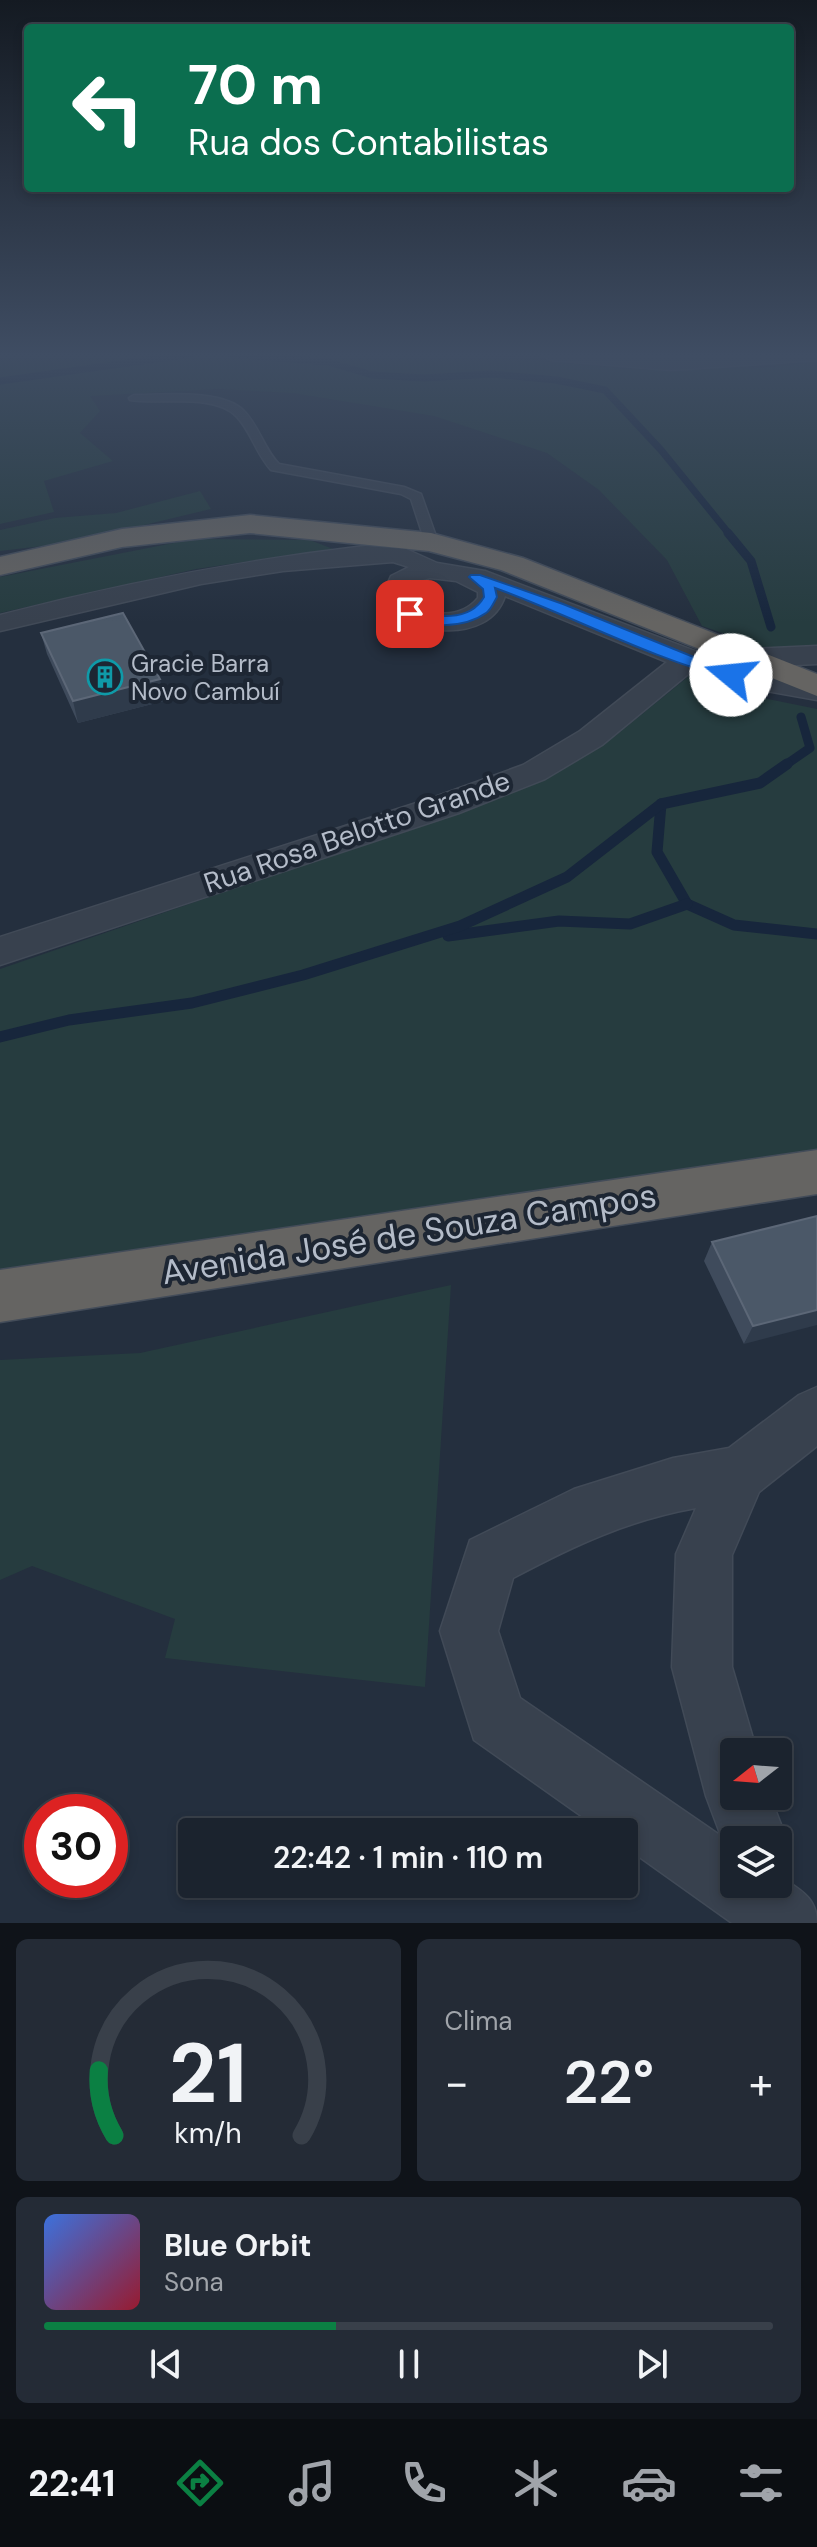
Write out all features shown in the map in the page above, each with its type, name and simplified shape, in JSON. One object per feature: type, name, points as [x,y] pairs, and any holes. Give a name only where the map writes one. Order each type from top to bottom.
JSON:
[{"type":"highway","points":[[0,566],[122,538],[188,529],[250,524],[310,531],[430,556],[512,564],[751,658],[817,689]]},
{"type":"highway","name":"Avenida José de Souza Campos","points":[[0,1296],[817,1172]]},
{"type":"street","points":[[310,531],[339,557],[395,587]]},
{"type":"street","points":[[0,623],[150,584],[285,562],[398,555],[421,562],[430,556]]},
{"type":"street","points":[[430,556],[483,587],[558,607],[686,661],[753,682],[817,689]]},
{"type":"street","points":[[430,556],[395,587],[394,600],[410,614],[433,620],[471,616],[483,610],[483,587]]},
{"type":"street","points":[[751,658],[817,655]]},
{"type":"street","name":"Rua Rosa Belotto Grande","points":[[0,951],[447,805],[534,772],[591,738],[686,661]]},
{"type":"street","points":[[788,1923],[496,1718],[469,1631],[490,1560],[574,1516],[673,1485],[740,1473],[817,1413]]},
{"type":"street","points":[[722,1738],[702,1667],[704,1554],[740,1473]]},
{"type":"street","points":[[778,1898],[788,1923]]},
{"type":"lane","points":[[260,444],[275,467],[404,491],[417,497],[430,556]]},
{"type":"green space","points":[[0,444],[93,444],[113,461],[44,481],[54,512],[0,524]]},
{"type":"green space","points":[[519,444],[817,444],[817,649],[778,652],[702,626],[667,560],[599,490],[547,453]]},
{"type":"green space","points":[[200,491],[211,509],[69,543],[0,551],[0,530],[55,518],[116,513]]},
{"type":"green space","points":[[194,539],[310,540],[333,549],[196,569],[0,613],[0,577]]},
{"type":"green space","points":[[694,672],[753,696],[817,709],[817,1171],[0,1295],[0,969],[503,796],[615,736]]},
{"type":"green space","points":[[451,1285],[425,1687],[165,1658],[175,1619],[32,1566],[0,1580],[0,1360],[140,1353]]},
{"type":"building","name":"Gracie Barra Novo Cambuí","points":[[123,613],[160,679],[73,701],[41,633]]},
{"type":"building","points":[[817,1216],[817,1310],[753,1326],[712,1242]]},
{"type":"waterway","points":[[655,444],[730,535]]},
{"type":"waterway","points":[[728,533],[751,561],[771,627]]},
{"type":"waterway","points":[[784,766],[810,748],[801,717]]},
{"type":"waterway","points":[[661,804],[760,783],[787,764]]},
{"type":"waterway","points":[[0,1037],[69,1020],[192,1003],[303,975],[460,926],[567,877],[661,804]]},
{"type":"waterway","points":[[661,804],[657,852],[687,904]]},
{"type":"waterway","points":[[448,936],[559,921],[630,924],[687,904]]},
{"type":"waterway","points":[[687,904],[734,925],[817,934]]},
{"type":"place","name":"Gracie Barra Novo Cambuí","points":[[105,677]]},
{"type":"route","points":[[410,614],[442,621],[471,616],[483,610],[491,597],[489,588],[476,577],[540,599],[686,661],[731,675]]}]
